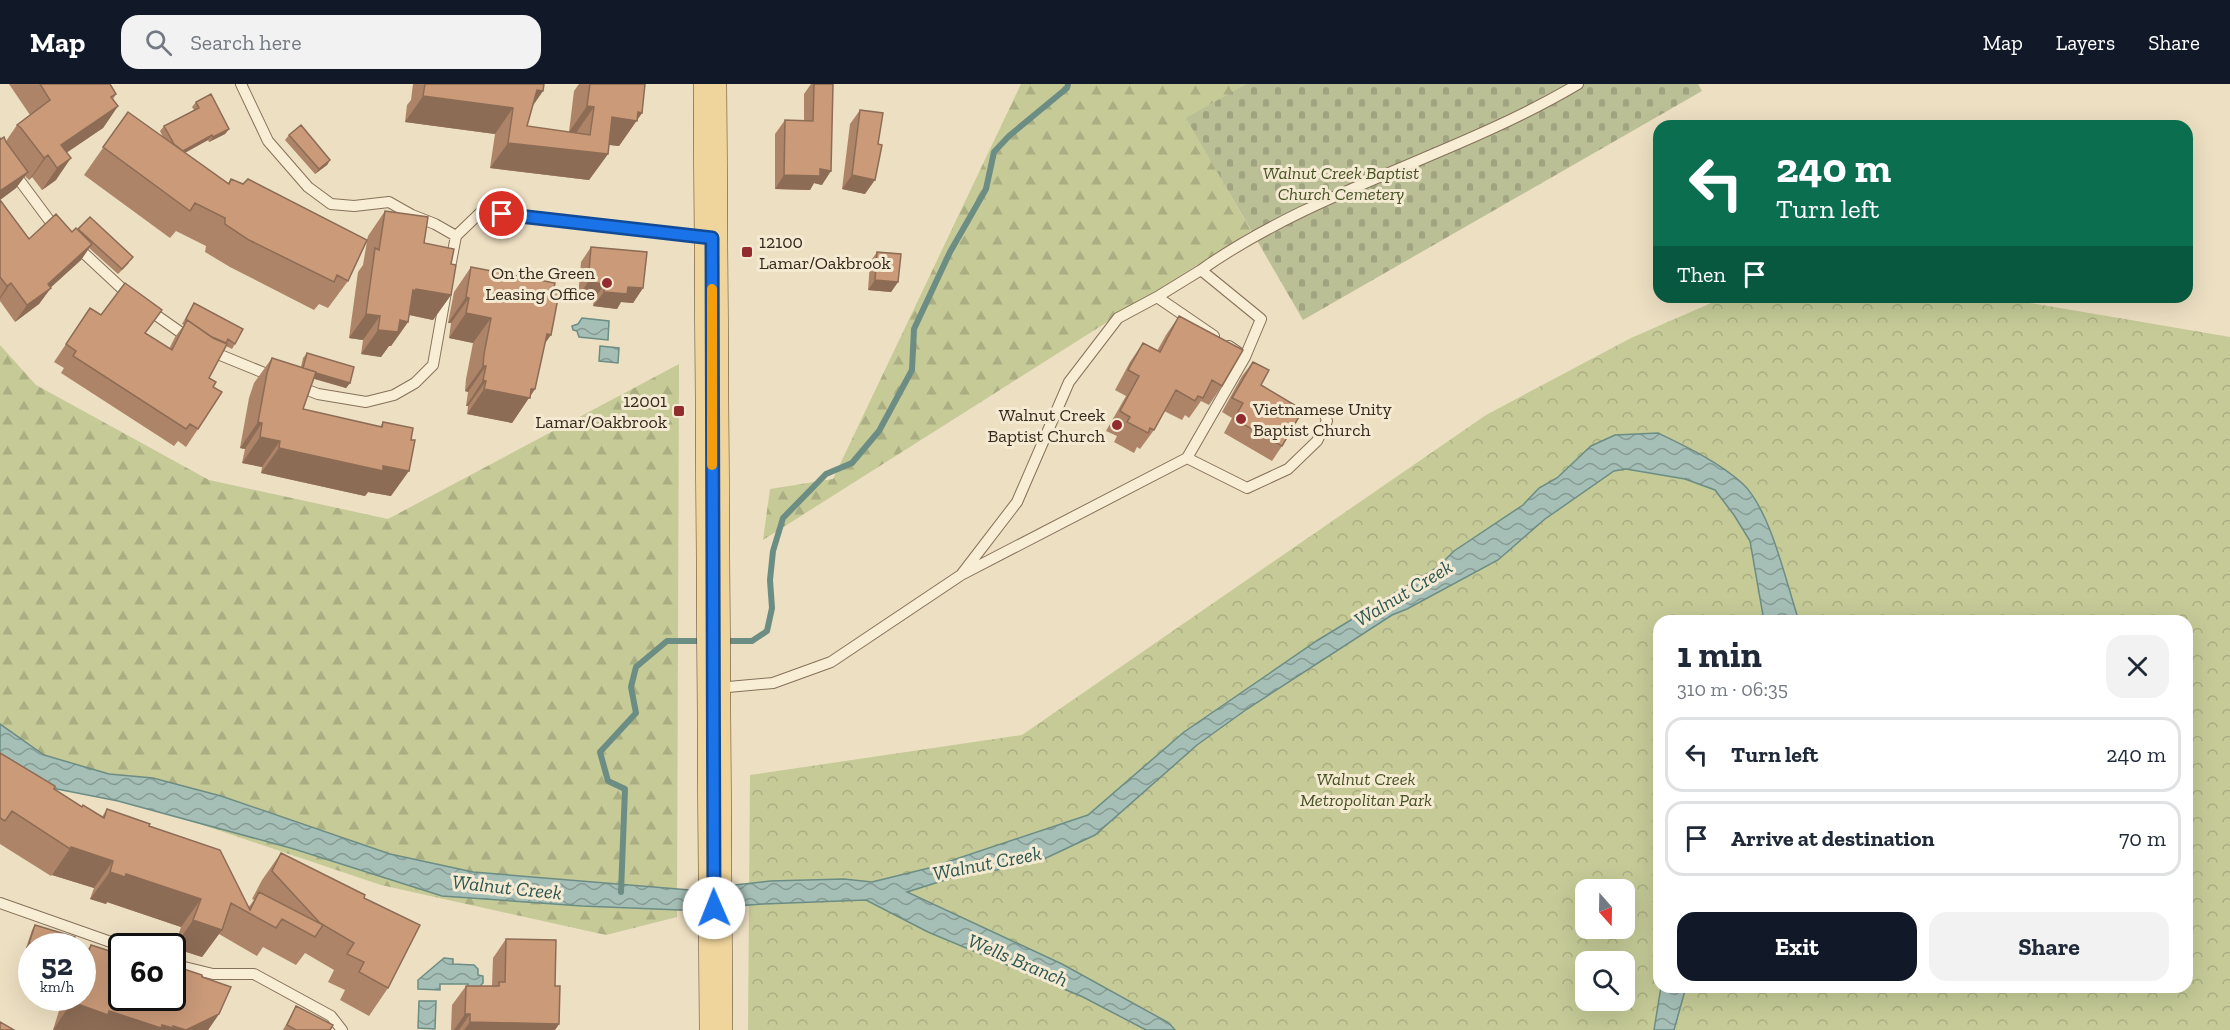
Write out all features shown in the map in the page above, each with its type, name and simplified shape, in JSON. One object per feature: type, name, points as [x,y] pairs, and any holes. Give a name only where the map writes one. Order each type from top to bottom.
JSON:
[{"type":"main road","points":[[710,84],[716,1030]]},
{"type":"lane","points":[[240,84],[268,141],[308,187],[331,204],[354,206],[389,202],[456,236]]},
{"type":"lane","points":[[961,575],[1017,502],[1069,382],[1118,318],[1157,297],[1228,251],[1281,221],[1534,108],[1565,88],[1578,84]]},
{"type":"lane","points":[[0,154],[52,224],[136,301],[205,349],[318,394],[366,402],[394,395],[415,383],[433,365],[447,283]]},
{"type":"lane","points":[[450,271],[456,236],[482,211],[712,238]]},
{"type":"lane","points":[[713,685],[772,683],[831,662],[961,575],[1187,458],[1245,357],[1261,319],[1201,270]]},
{"type":"lane","points":[[1157,297],[1245,357]]},
{"type":"lane","points":[[1187,458],[1247,488],[1288,469],[1317,441],[1327,421],[1324,412]]},
{"type":"lane","points":[[0,903],[108,941]]},
{"type":"lane","points":[[186,967],[213,974],[254,975],[331,1016],[342,1030]]},
{"type":"green space","points":[[1021,84],[1246,84],[1187,118],[1251,231],[763,540],[770,489],[833,479]]},
{"type":"green space","name":"Walnut Creek Baptist Church Cemetery","points":[[1246,84],[1698,84],[1702,91],[1303,320],[1186,118]]},
{"type":"green space","name":"Walnut Creek Metropolitan Park","points":[[1711,303],[2030,303],[2230,337],[2230,1030],[748,1030],[750,775],[1022,735],[1486,415],[1631,338]]},
{"type":"green space","points":[[0,345],[36,385],[209,480],[388,519],[679,364],[677,917],[606,935],[381,885],[96,789],[0,735]]},
{"type":"water","points":[[582,318],[609,321],[608,340],[579,337],[572,326],[578,324]]},
{"type":"water","points":[[600,346],[619,348],[618,363],[599,361]]},
{"type":"water","points":[[1658,433],[1702,455],[1742,483],[1761,509],[1769,526],[1797,615],[1763,615],[1750,541],[1715,490],[1685,479],[1626,469],[1614,471],[1545,519],[1498,560],[1392,615],[1247,709],[1197,745],[1095,835],[1046,858],[997,870],[961,875],[907,892],[1062,964],[1169,1023],[1175,1030],[1146,1030],[1083,997],[928,932],[866,900],[680,910],[442,896],[294,849],[118,801],[57,789],[0,756],[0,724],[44,755],[109,774],[153,778],[221,796],[390,854],[473,872],[690,890],[770,881],[844,879],[872,882],[929,868],[1088,815],[1184,732],[1318,640],[1438,567],[1454,551],[1523,505],[1539,488],[1557,478],[1591,446],[1615,435]]},
{"type":"water","points":[[444,958],[453,959],[453,964],[474,965],[478,969],[478,975],[483,976],[483,983],[475,991],[468,990],[468,984],[440,984],[440,990],[418,989],[418,980]]},
{"type":"water","points":[[1660,993],[1684,993],[1674,1030],[1654,1030]]},
{"type":"water","points":[[419,1001],[436,1001],[435,1029],[418,1028]]},
{"type":"building","points":[[40,84],[110,84],[116,94],[111,97],[118,106],[61,145],[71,158],[57,168],[48,155],[44,158],[17,125],[50,100]]},
{"type":"building","points":[[425,84],[544,84],[543,91],[537,90],[527,126],[590,135],[594,107],[587,106],[590,84],[645,84],[642,113],[638,112],[637,121],[612,117],[608,154],[508,143],[513,108],[423,96]]},
{"type":"building","points":[[814,84],[833,84],[831,171],[820,169],[820,176],[784,175],[785,120],[813,121]]},
{"type":"building","points":[[211,94],[229,129],[213,137],[212,135],[183,151],[174,144],[164,126],[199,108],[196,102]]},
{"type":"building","points":[[860,110],[883,113],[878,144],[882,145],[875,180],[852,175]]},
{"type":"building","points":[[128,112],[229,184],[231,179],[243,184],[248,179],[367,240],[348,281],[337,275],[334,282],[249,240],[225,224],[225,218],[195,203],[190,211],[103,147]]},
{"type":"building","points":[[301,125],[330,160],[319,169],[289,135]]},
{"type":"building","points":[[4,137],[28,172],[0,191],[0,138]]},
{"type":"building","points":[[0,200],[29,239],[56,214],[72,232],[76,228],[92,244],[48,284],[51,288],[27,305],[11,283],[7,286],[0,277]]},
{"type":"building","points":[[385,211],[428,217],[424,243],[454,249],[451,264],[456,265],[451,295],[413,290],[408,322],[400,320],[398,332],[378,330],[380,316],[366,314],[375,248],[379,250]]},
{"type":"building","points":[[90,217],[133,257],[122,269],[78,229]]},
{"type":"building","points":[[591,247],[647,252],[643,288],[628,287],[627,294],[604,292],[605,284],[588,282]]},
{"type":"building","points":[[877,252],[901,254],[898,282],[875,280]]},
{"type":"building","points":[[471,267],[555,283],[553,292],[559,293],[551,335],[547,334],[535,389],[531,389],[530,398],[484,389],[486,366],[483,366],[484,354],[491,318],[466,313]]},
{"type":"building","points":[[125,283],[162,310],[145,333],[172,350],[187,320],[213,338],[227,344],[209,378],[216,382],[213,387],[222,392],[198,429],[190,424],[186,429],[73,356],[76,351],[66,344],[90,308],[101,315]]},
{"type":"building","points":[[194,303],[243,329],[235,344],[228,339],[226,343],[212,337],[186,319]]},
{"type":"building","points":[[1179,316],[1243,350],[1222,386],[1212,380],[1203,398],[1198,396],[1195,401],[1176,390],[1154,430],[1150,428],[1148,433],[1127,422],[1130,417],[1120,411],[1139,376],[1128,370],[1143,343],[1160,352]]},
{"type":"building","points":[[307,353],[354,367],[350,383],[303,368]]},
{"type":"building","points":[[272,358],[316,372],[303,409],[382,427],[383,422],[413,428],[411,440],[415,440],[409,471],[383,466],[383,471],[279,448],[280,441],[260,437],[262,423],[258,422]]},
{"type":"building","points":[[1253,362],[1269,370],[1261,385],[1303,410],[1282,446],[1234,419],[1243,403],[1232,398]]},
{"type":"building","points":[[0,753],[55,786],[54,789],[82,807],[83,805],[104,818],[107,809],[220,850],[250,910],[259,892],[323,925],[315,937],[282,919],[276,928],[231,903],[222,930],[193,920],[201,899],[126,874],[125,877],[110,872],[113,861],[71,847],[70,849],[12,811],[5,821],[0,818]]},
{"type":"building","points":[[281,853],[420,925],[388,988],[359,972],[364,962],[347,954],[354,943],[320,923],[272,871]]},
{"type":"building","points":[[35,925],[62,933],[32,933]]},
{"type":"building","points":[[506,939],[556,940],[555,986],[560,986],[559,1024],[470,1022],[470,1014],[465,1014],[466,986],[499,986],[499,982],[505,982]]},
{"type":"building","points":[[96,947],[108,950],[108,1015],[96,1011]]},
{"type":"building","points":[[186,970],[231,987],[219,1014],[186,1030],[162,1025],[161,1028],[109,1011],[186,1011]]},
{"type":"building","points":[[296,1006],[333,1025],[330,1030],[296,1030],[287,1025]]},
{"type":"building","points":[[0,1022],[14,1030],[0,1030]]},
{"type":"waterway","points":[[722,641],[752,641],[767,631],[772,608],[770,580],[773,551],[783,518],[826,474],[852,463],[879,431],[912,370],[914,329],[950,252],[986,189],[994,152],[1009,136],[1067,88],[1068,84]]},
{"type":"waterway","points":[[621,892],[625,789],[608,781],[600,752],[636,713],[631,687],[636,667],[667,641],[703,641]]},
{"type":"slow traffic","points":[[712,289],[712,465]]},
{"type":"place","name":"12100 Lamar/Oakbrook","points":[[747,252]]},
{"type":"place","name":"On the Green Leasing Office","points":[[607,283]]},
{"type":"place","name":"12001 Lamar/Oakbrook","points":[[679,411]]},
{"type":"place","name":"Vietnamese Unity Baptist Church","points":[[1241,419]]},
{"type":"place","name":"Walnut Creek Baptist Church","points":[[1117,425]]},
{"type":"route","points":[[502,214],[712,238],[714,908]]},
{"type":"water label","name":"Walnut Creek","points":[[1403,593]]},
{"type":"water label","name":"Walnut Creek","points":[[987,863]]},
{"type":"water label","name":"Walnut Creek","points":[[507,887]]},
{"type":"water label","name":"Wells Branch","points":[[1018,960]]}]
